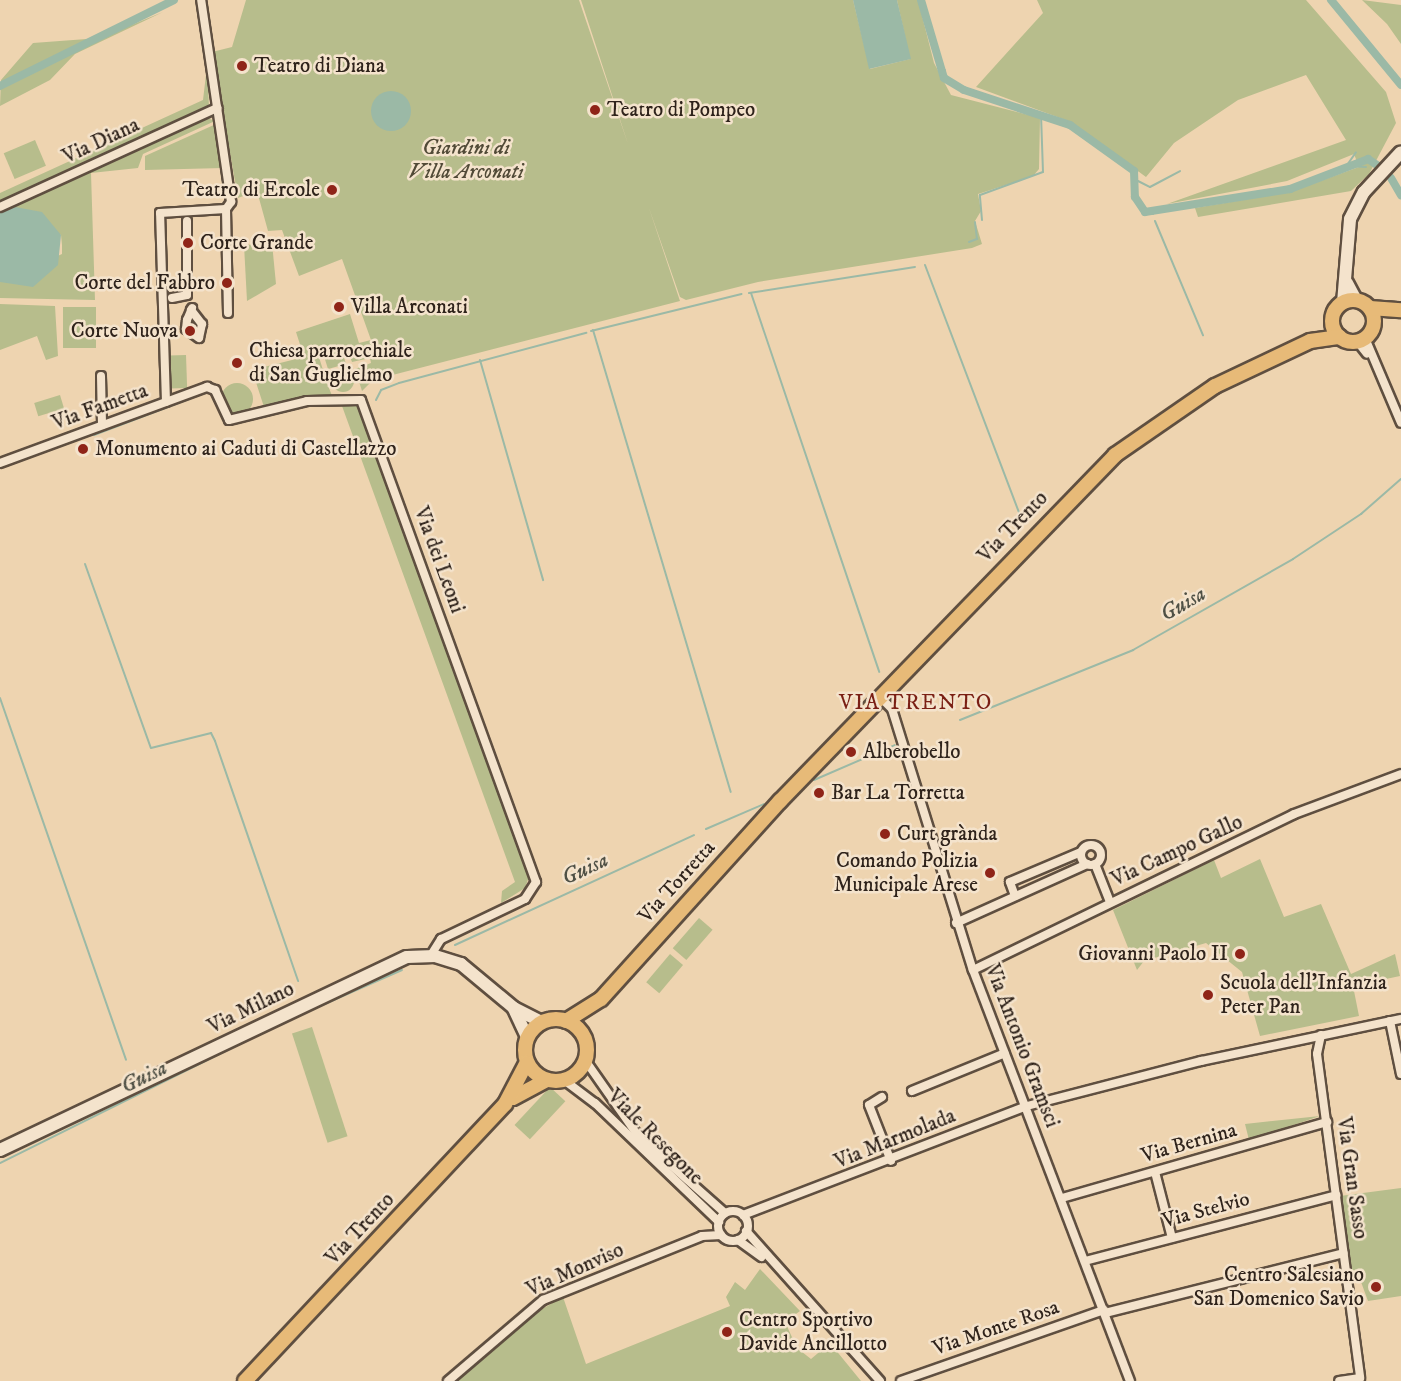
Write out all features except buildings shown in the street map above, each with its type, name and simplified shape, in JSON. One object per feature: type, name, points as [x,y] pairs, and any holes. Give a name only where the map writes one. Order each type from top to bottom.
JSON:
[{"type":"main road","points":[[1350,302],[1370,308],[1397,311]]},
{"type":"main road","name":"Via Trento","points":[[786,794],[1115,454],[1191,399],[1310,341],[1350,302]]},
{"type":"main road","points":[[1370,308],[1374,323]]},
{"type":"main road","points":[[1361,340],[1374,323],[1397,311]]},
{"type":"main road","points":[[1333,321],[1340,337]]},
{"type":"main road","name":"Via Trento","points":[[1310,341],[1340,337],[1361,340]]},
{"type":"main road","name":"Via Torretta","points":[[566,1021],[601,999],[786,794]]},
{"type":"main road","name":"Via Torretta","points":[[584,1038],[601,999]]},
{"type":"main road","points":[[566,1021],[584,1038],[585,1060],[564,1080],[547,1080],[517,1092],[527,1062],[527,1037],[542,1022],[566,1021]]},
{"type":"main road","points":[[527,1062],[547,1080]]},
{"type":"main road","name":"Via Trento","points":[[245,1381],[517,1092]]},
{"type":"street","points":[[201,0],[230,184],[226,209],[228,313]]},
{"type":"street","name":"Via Diana","points":[[0,207],[217,108]]},
{"type":"street","points":[[1350,302],[1346,279],[1350,219],[1364,192],[1401,152]]},
{"type":"street","points":[[166,402],[164,345],[166,298],[160,213],[187,215],[226,209]]},
{"type":"street","points":[[166,298],[190,304],[187,215]]},
{"type":"street","points":[[1361,340],[1401,423]]},
{"type":"street","points":[[101,376],[102,425]]},
{"type":"street","name":"Via Fametta","points":[[0,464],[166,402],[213,388]]},
{"type":"street","name":"Via dei Leoni","points":[[213,388],[229,420],[310,400],[362,400],[536,882],[531,895],[441,939],[432,955]]},
{"type":"street","name":"Via Antonio Gramsci","points":[[879,696],[893,719],[972,970],[1027,1106],[1131,1381]]},
{"type":"street","name":"Via Campo Gallo","points":[[972,970],[1294,814],[1401,774]]},
{"type":"street","points":[[956,923],[1091,864],[1097,848],[1088,846],[1082,852],[1010,882],[1015,896]]},
{"type":"street","points":[[1082,852],[1091,864],[1110,903]]},
{"type":"street","name":"Via Milano","points":[[0,1150],[396,960],[432,955],[472,970],[514,1008]]},
{"type":"street","points":[[514,1008],[542,1022]]},
{"type":"street","points":[[514,1008],[527,1037]]},
{"type":"street","name":"Via Marmolada","points":[[743,1215],[776,1206],[1027,1106],[1175,1067],[1401,1019]]},
{"type":"street","points":[[1390,1021],[1401,1074]]},
{"type":"street","name":"Via Gran Sasso","points":[[1317,1054],[1321,1035]]},
{"type":"street","name":"Via Gran Sasso","points":[[1309,1038],[1317,1054],[1360,1378],[1339,1381]]},
{"type":"street","points":[[912,1091],[1005,1053]]},
{"type":"street","name":"Viale Resegone","points":[[585,1060],[639,1137],[726,1213]]},
{"type":"street","name":"Viale Resegone","points":[[564,1080],[596,1103],[718,1222]]},
{"type":"street","points":[[882,1097],[869,1105],[891,1161]]},
{"type":"street","name":"Via Bernina","points":[[1062,1198],[1327,1122]]},
{"type":"street","points":[[1155,1172],[1172,1238]]},
{"type":"street","name":"Via Stelvio","points":[[1086,1261],[1336,1195]]},
{"type":"street","name":"Via Marmolada","points":[[747,1227],[776,1206]]},
{"type":"street","points":[[873,1381],[805,1302],[738,1240],[721,1235],[718,1222],[726,1213],[743,1215],[747,1227],[881,1381]]},
{"type":"street","name":"Via Monviso","points":[[448,1381],[535,1305],[702,1236],[718,1222]]},
{"type":"street","points":[[738,1240],[747,1227]]},
{"type":"street","name":"Via Monviso","points":[[702,1236],[721,1235]]},
{"type":"street","name":"Via Monte Rosa","points":[[901,1381],[1104,1312],[1344,1253]]},
{"type":"green space","name":"Giardini di Villa Arconati","points":[[246,0],[579,0],[628,144],[581,0],[853,0],[870,69],[910,59],[897,0],[918,0],[934,63],[951,95],[1040,118],[1039,169],[1033,176],[978,194],[981,211],[975,221],[982,244],[972,248],[758,282],[686,300],[680,297],[649,208],[680,301],[373,380],[362,391],[355,369],[371,363],[370,358],[352,362],[346,346],[341,348],[346,364],[328,369],[323,353],[318,354],[323,370],[305,375],[324,376],[333,398],[315,395],[264,407],[252,370],[304,357],[296,332],[350,314],[359,343],[371,340],[342,259],[299,276],[282,230],[268,231],[257,191],[238,198],[212,52],[232,47]]},
{"type":"green space","points":[[1037,0],[1306,0],[1386,92],[1396,123],[1369,174],[1351,191],[1198,217],[1195,208],[1290,192],[1359,167],[1354,154],[1287,181],[1167,204],[1346,140],[1306,75],[1238,100],[1174,143],[1146,177],[1071,122],[976,87],[1043,13]]},
{"type":"green space","points":[[1362,0],[1401,5],[1401,44],[1387,24]]},
{"type":"green space","points":[[163,12],[75,54],[50,80],[0,106],[1,80],[33,43],[100,38]]},
{"type":"green space","points":[[207,66],[209,107],[0,204],[0,193],[203,100]]},
{"type":"green space","points":[[205,117],[215,121],[143,154],[138,168],[91,173],[95,300],[0,298],[0,282],[62,254],[62,245],[61,235],[0,209]]},
{"type":"green space","points":[[216,124],[223,168],[145,170],[145,156]]},
{"type":"green space","points":[[35,140],[46,166],[15,179],[4,153]]},
{"type":"green space","points":[[272,243],[276,284],[247,301],[244,245]]},
{"type":"green space","points":[[0,304],[55,306],[58,356],[46,360],[37,336],[0,350]]},
{"type":"green space","points":[[63,307],[96,307],[96,348],[63,348]]},
{"type":"green space","points":[[186,355],[187,388],[170,389],[169,356]]},
{"type":"green space","points":[[343,370],[351,373],[354,381],[351,389],[343,392],[335,389],[332,381],[335,373]]},
{"type":"green space","points":[[237,383],[248,388],[253,399],[248,410],[237,415],[226,410],[221,399],[226,388]]},
{"type":"green space","points":[[60,395],[64,408],[38,416],[34,403]]},
{"type":"green space","points":[[360,402],[530,874],[525,888],[501,903],[502,891],[515,882],[342,406]]},
{"type":"green space","points":[[1260,859],[1284,917],[1321,904],[1351,974],[1395,954],[1400,976],[1353,986],[1359,1016],[1260,1036],[1242,972],[1206,943],[1144,961],[1137,970],[1113,910],[1214,860],[1221,878]]},
{"type":"green space","points":[[699,918],[713,930],[686,960],[673,948]]},
{"type":"green space","points":[[670,954],[683,965],[659,993],[646,982]]},
{"type":"green space","points":[[312,1027],[348,1136],[328,1143],[292,1033]]},
{"type":"green space","points":[[550,1087],[565,1101],[530,1139],[515,1125]]},
{"type":"green space","points":[[1320,1116],[1249,1140],[1245,1124]]},
{"type":"green space","points":[[1401,1188],[1401,1296],[1368,1301],[1357,1271],[1349,1272],[1340,1196]]},
{"type":"green space","name":"Centro Sportivo Davide Ancillotto","points":[[760,1269],[800,1311],[785,1322],[797,1348],[811,1359],[830,1343],[861,1381],[456,1381],[528,1317],[563,1297],[586,1364],[730,1306],[726,1297],[735,1282],[745,1290]]},
{"type":"shaded area","points":[[853,0],[897,0],[911,59],[869,69]]},
{"type":"shaded area","points":[[391,91],[399,92],[405,97],[410,103],[410,119],[405,125],[399,130],[391,131],[383,130],[377,125],[372,119],[371,111],[372,103],[377,97],[383,92]]},
{"type":"shaded area","points":[[15,207],[42,212],[61,235],[58,265],[33,287],[0,282],[0,213]]},
{"type":"waterway","points":[[0,86],[174,0]]},
{"type":"waterway","points":[[921,0],[944,78],[964,90],[1070,125],[1134,171],[1135,197],[1145,212],[1290,189],[1368,159],[1377,165]]},
{"type":"waterway","points":[[1331,0],[1401,85]]},
{"type":"waterway","points":[[940,71],[945,70]]},
{"type":"waterway","points":[[982,220],[980,195],[1043,172],[1041,115]]},
{"type":"waterway","points":[[1345,168],[1356,152]]},
{"type":"waterway","points":[[1349,166],[1366,167]]},
{"type":"waterway","points":[[1138,181],[1150,187],[1180,171]]},
{"type":"waterway","points":[[1391,178],[1401,195]]},
{"type":"waterway","points":[[1155,221],[1203,335]]},
{"type":"waterway","points":[[969,242],[977,239],[975,222]]},
{"type":"waterway","points":[[925,265],[1023,523]]},
{"type":"waterway","points":[[749,293],[915,267]]},
{"type":"waterway","points":[[751,293],[879,672]]},
{"type":"waterway","points":[[591,331],[742,294]]},
{"type":"waterway","points":[[593,330],[731,792]]},
{"type":"waterway","points":[[376,400],[381,390],[399,383],[586,333]]},
{"type":"waterway","points":[[480,360],[543,580]]},
{"type":"waterway","points":[[94,435],[205,393]]},
{"type":"waterway","name":"Guisa","points":[[960,720],[1133,650],[1293,559],[1361,514],[1401,479]]},
{"type":"waterway","points":[[85,564],[151,748],[211,733],[298,981]]},
{"type":"waterway","points":[[0,698],[126,1060]]},
{"type":"waterway","name":"Guisa","points":[[814,780],[895,745]]},
{"type":"waterway","name":"Guisa","points":[[706,829],[764,804]]},
{"type":"waterway","name":"Guisa","points":[[455,945],[694,835]]},
{"type":"waterway","name":"Guisa","points":[[304,1013],[402,970]]},
{"type":"waterway","name":"Guisa","points":[[0,1163],[298,1015]]},
{"type":"place","name":"Teatro di Diana","points":[[242,66]]},
{"type":"place","name":"Teatro di Pompeo","points":[[595,110]]},
{"type":"place","name":"Teatro di Ercole","points":[[332,190]]},
{"type":"place","name":"Corte Grande","points":[[188,243]]},
{"type":"place","name":"Corte del Fabbro","points":[[227,283]]},
{"type":"place","name":"Villa Arconati","points":[[339,307]]},
{"type":"place","name":"Corte Nuova","points":[[190,331]]},
{"type":"place","name":"Chiesa parrocchiale di San Guglielmo","points":[[237,363]]},
{"type":"place","name":"Monumento ai Caduti di Castellazzo","points":[[83,449]]},
{"type":"place","name":"Alberobello","points":[[851,752]]},
{"type":"place","name":"Bar La Torretta","points":[[819,793]]},
{"type":"place","name":"Curt grànda","points":[[885,834]]},
{"type":"place","name":"Comando Polizia Municipale Arese","points":[[990,873]]},
{"type":"place","name":"Giovanni Paolo II","points":[[1240,954]]},
{"type":"place","name":"Scuola dell'Infanzia Peter Pan","points":[[1208,995]]},
{"type":"place","name":"Centro Salesiano San Domenico Savio","points":[[1376,1287]]},
{"type":"place","name":"Centro Sportivo Davide Ancillotto","points":[[727,1332]]},
{"type":"district","name":"VIA TRENTO","points":[[916,703]]}]
